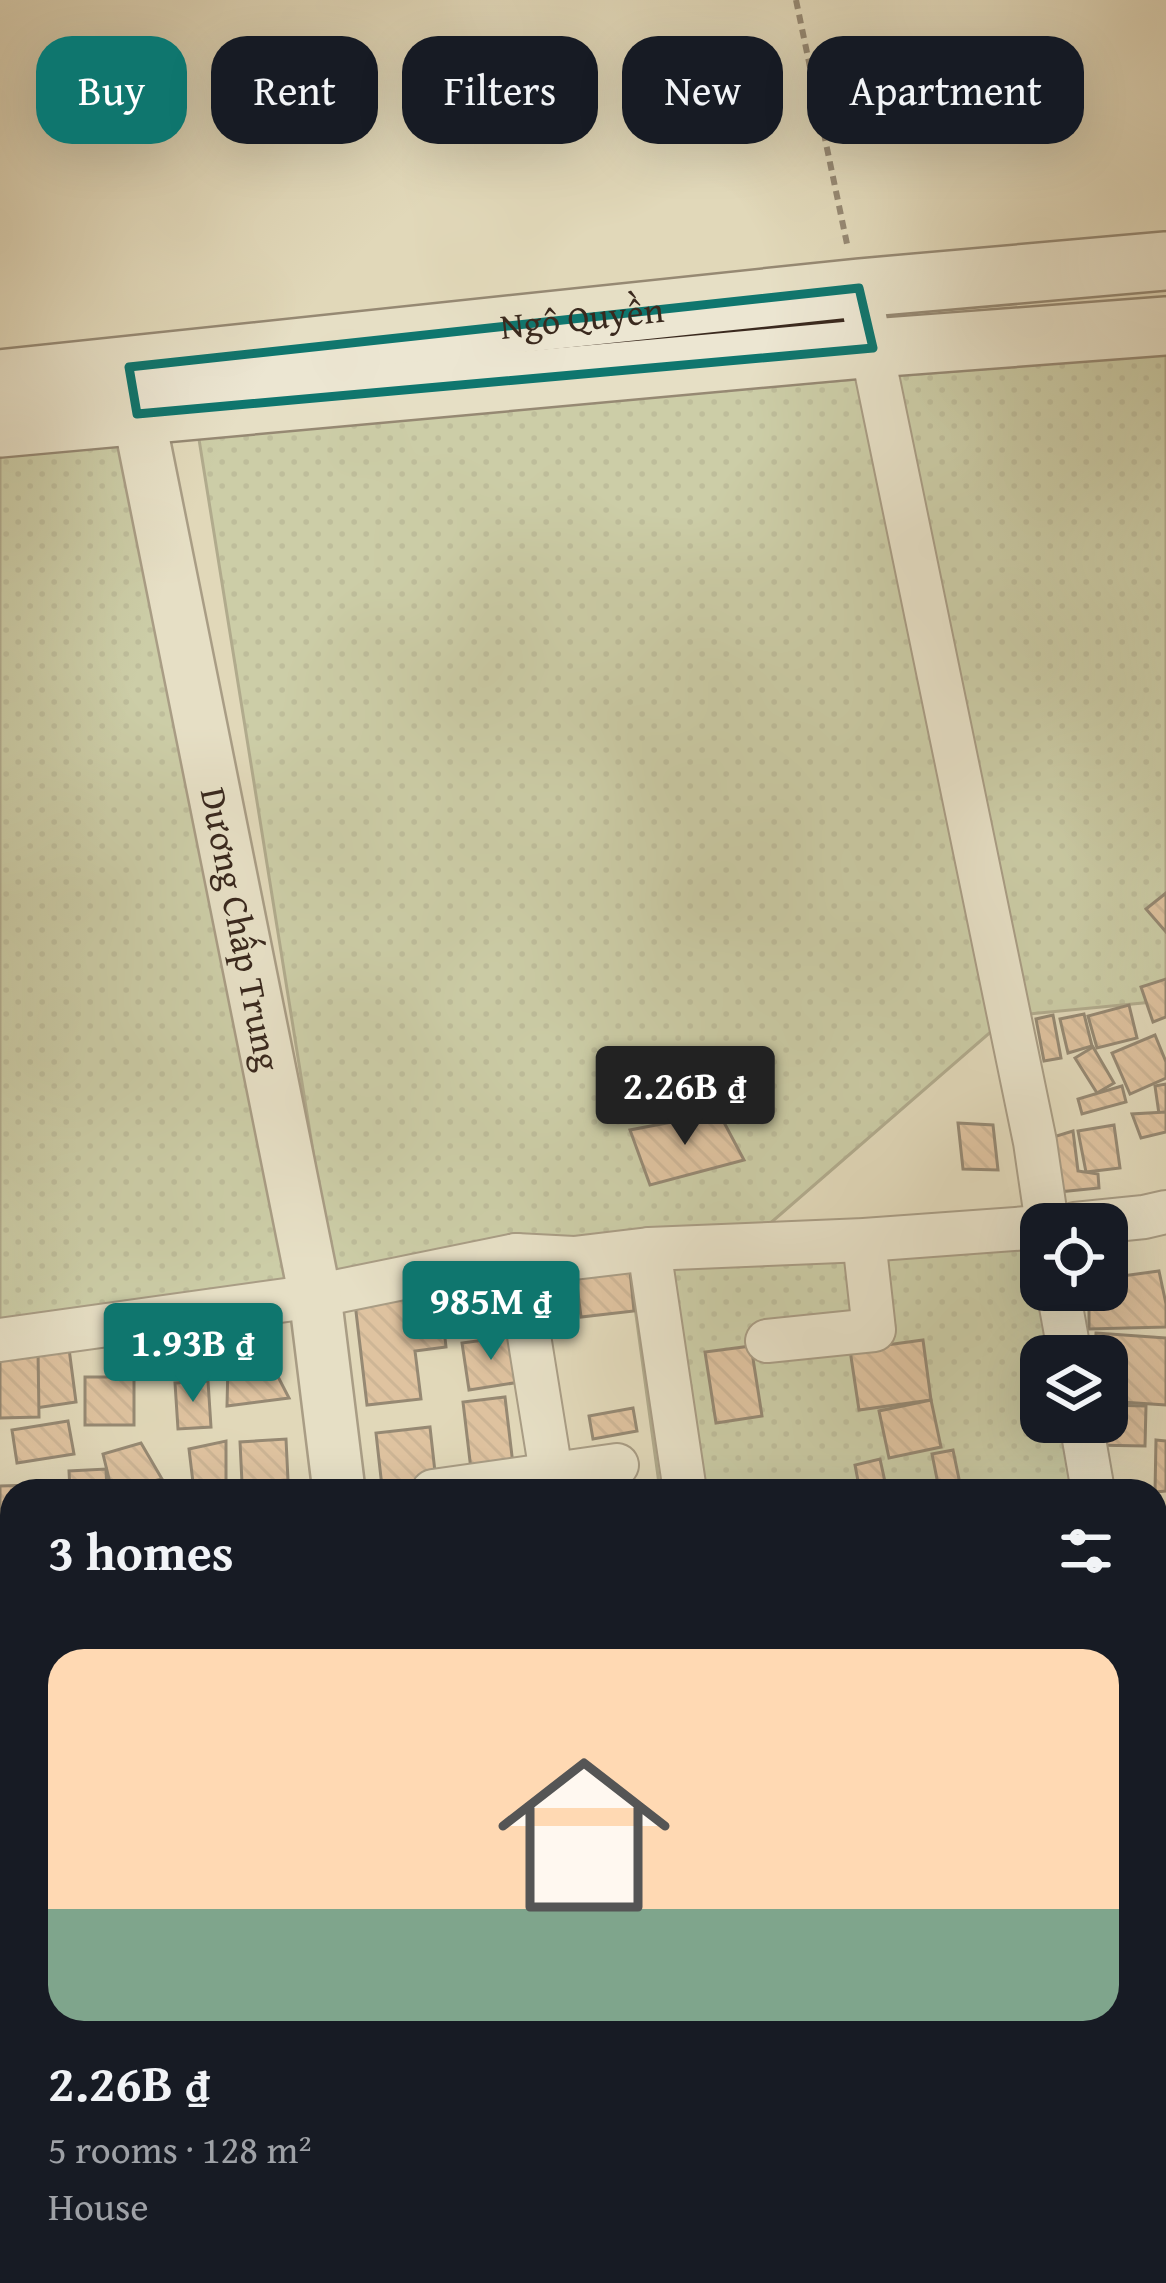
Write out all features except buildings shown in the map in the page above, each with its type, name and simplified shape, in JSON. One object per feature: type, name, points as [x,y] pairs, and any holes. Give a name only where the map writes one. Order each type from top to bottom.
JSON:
[{"type":"main road","name":"Ngô Quyền","points":[[0,428],[133,391],[859,288],[1166,261]]},
{"type":"main road","name":"Ngô Quyền","points":[[0,379],[133,391],[1166,326]]},
{"type":"street","points":[[859,288],[1031,1121],[1041,1203]]},
{"type":"street","name":"Dương Chấp Trung","points":[[133,391],[315,1296],[338,1479]]},
{"type":"street","points":[[1128,1219],[1166,1211]]},
{"type":"street","points":[[0,1340],[315,1296],[517,1255],[574,1258],[649,1249],[1020,1228]]},
{"type":"street","points":[[767,1342],[874,1330],[864,1240]]},
{"type":"street","points":[[649,1249],[683,1479]]},
{"type":"street","points":[[517,1255],[552,1479]]},
{"type":"street","points":[[1085,1443],[1091,1479]]},
{"type":"street","points":[[567,1479],[616,1465]]},
{"type":"path","points":[[796,0],[859,288]]},
{"type":"highlighted area","points":[[859,288],[873,348],[137,414],[129,367]]},
{"type":"green space","points":[[1166,354],[1166,995],[1153,1002],[1009,1016],[767,1226],[0,1339],[0,404],[154,387],[332,1270],[198,433]]},
{"type":"green space","points":[[1020,1229],[1020,1311],[1045,1311],[1049,1335],[1020,1335],[1020,1443],[1069,1443],[1075,1479],[658,1479],[630,1271]]}]
